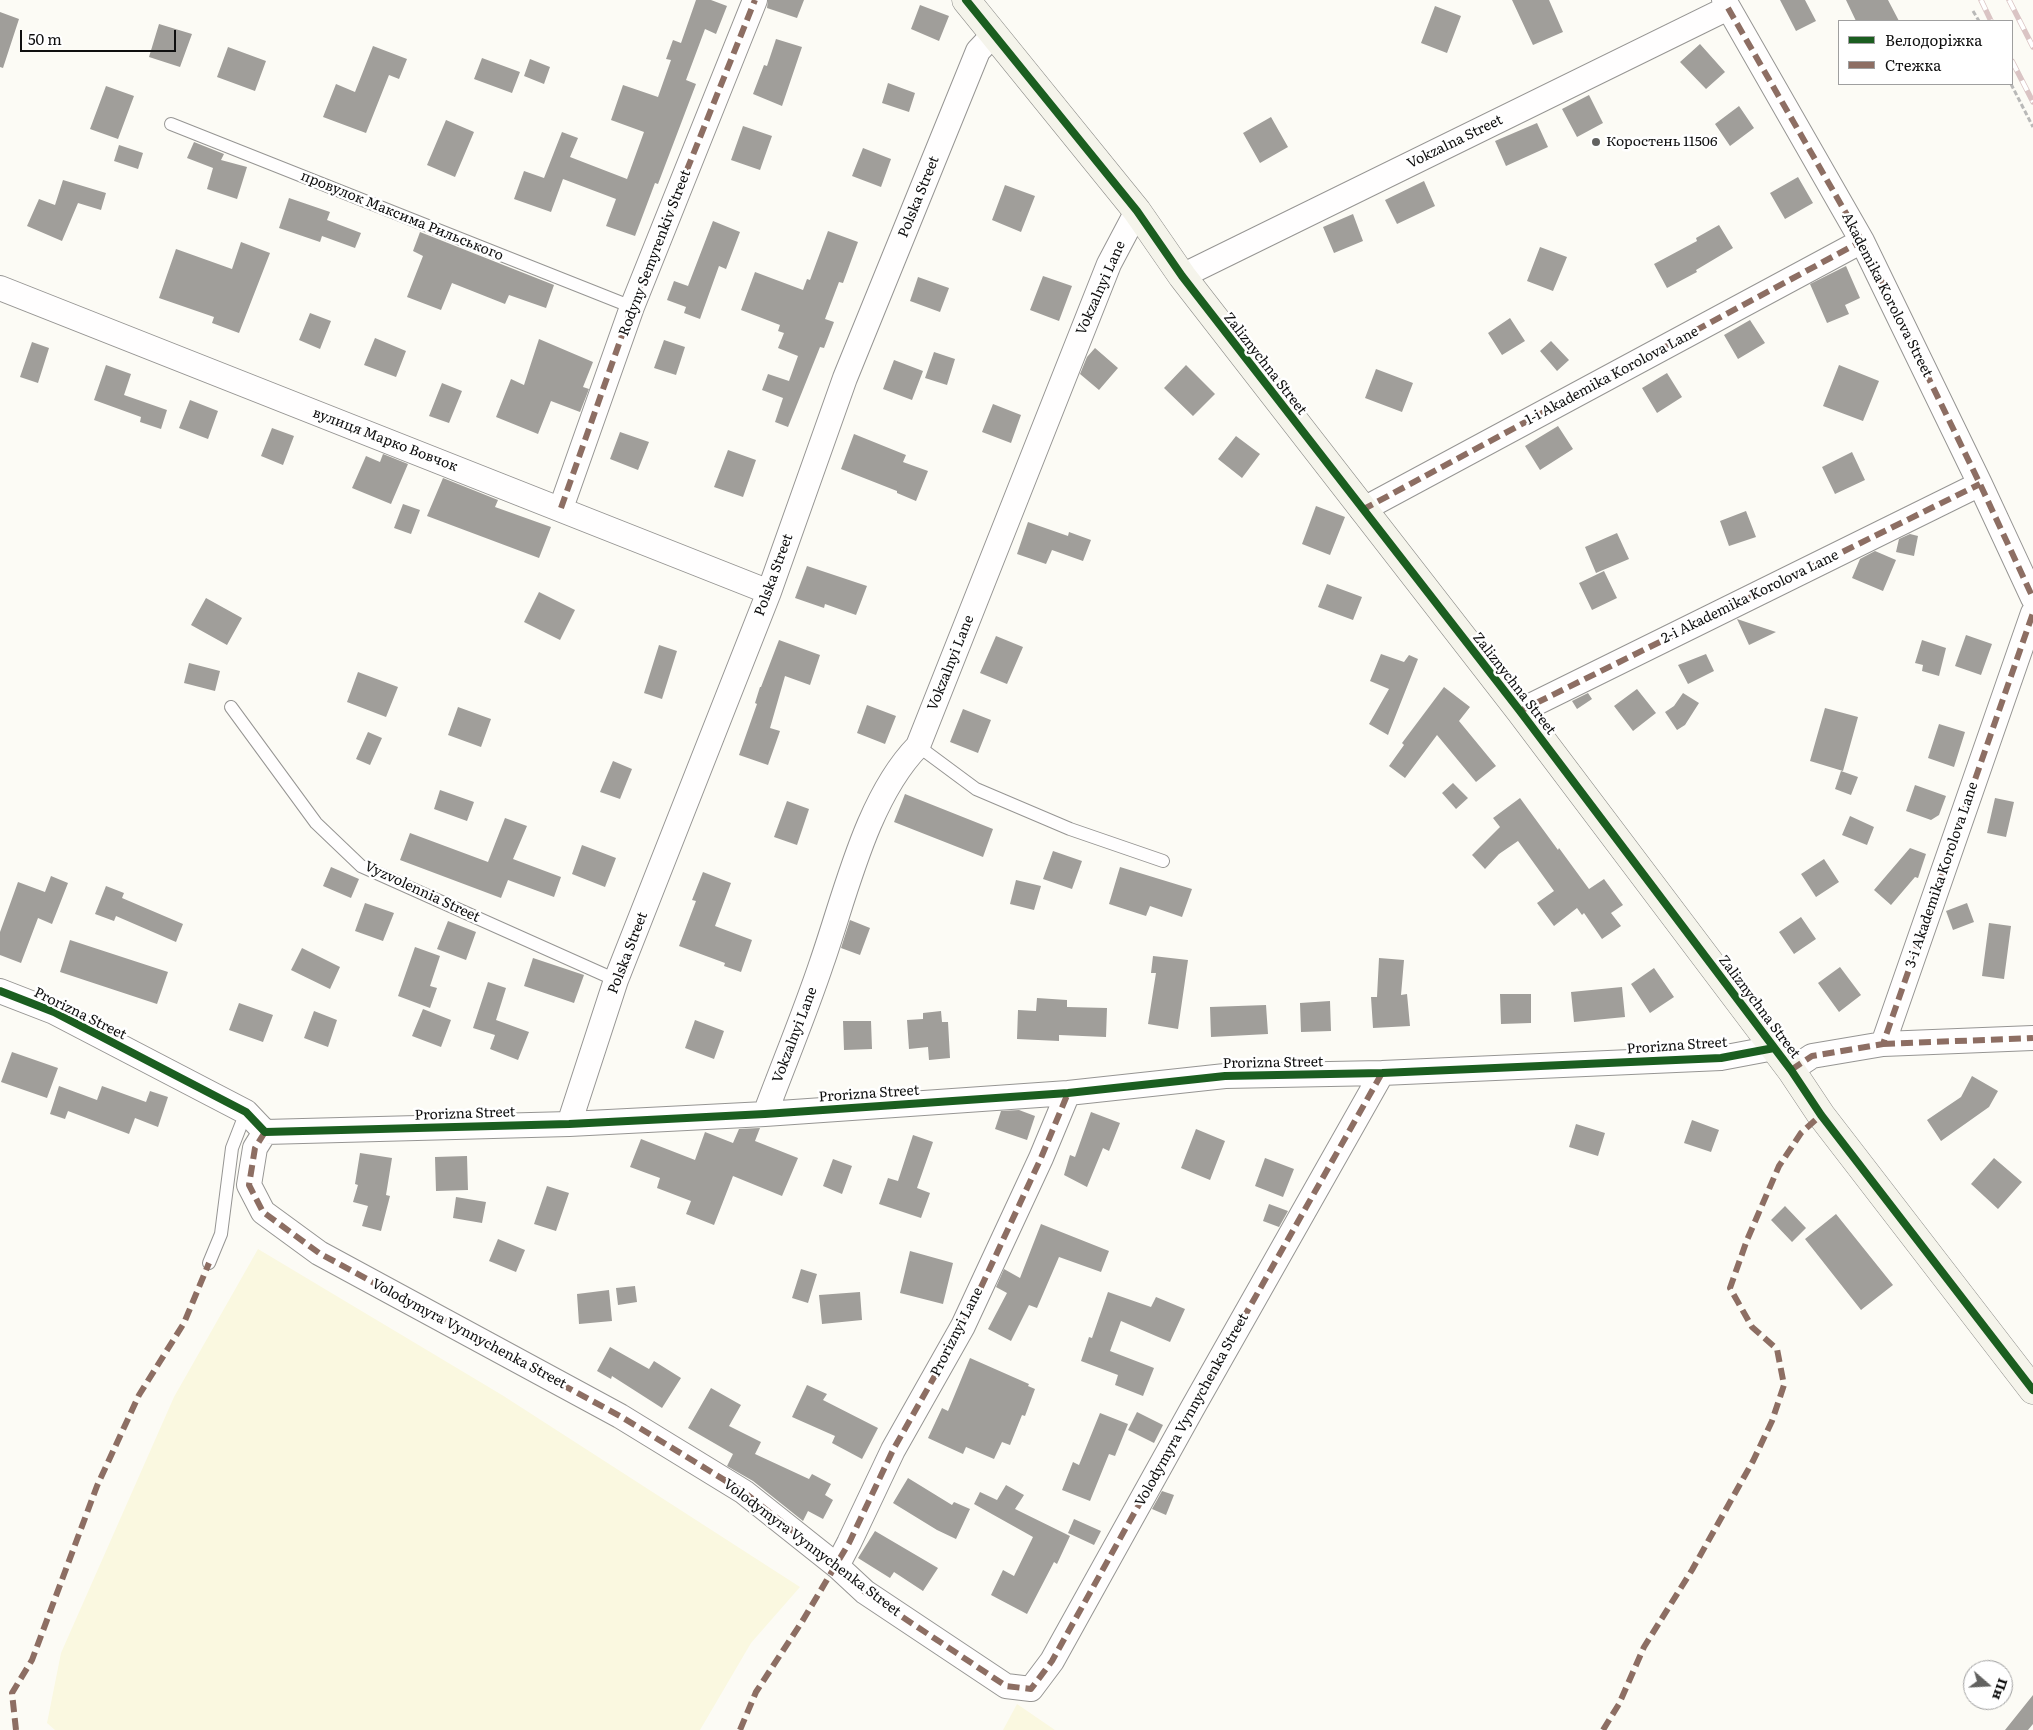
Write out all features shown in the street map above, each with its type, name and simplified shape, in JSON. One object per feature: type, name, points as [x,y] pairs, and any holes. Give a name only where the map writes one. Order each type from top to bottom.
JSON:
[{"type":"street","name":"Rodyny Semyrenkiv Street","points":[[560,508],[632,306],[755,0]]},
{"type":"street","name":"Zaliznychna Street","points":[[966,0],[1137,211],[1182,276],[1520,711],[1791,1070],[1822,1115],[2033,1390]]},
{"type":"street","name":"Akademika Korolova Street","points":[[1726,4],[1862,241],[2033,598]]},
{"type":"street","name":"Vokzalna Street","points":[[1182,276],[1726,4]]},
{"type":"street","name":"Polska Street","points":[[569,1124],[616,980],[769,592],[845,378],[978,51],[994,34]]},
{"type":"street","name":"Vokzalnyi Lane","points":[[765,1114],[821,965],[871,818],[905,760],[918,746],[1109,264],[1137,211]]},
{"type":"street","name":"1-i Akademika Korolova Lane","points":[[1362,510],[1862,241]]},
{"type":"street","name":"вулиця Марко Вовчок","points":[[0,288],[769,592]]},
{"type":"street","name":"2-i Akademika Korolova Lane","points":[[1520,711],[1980,484]]},
{"type":"street","name":"3-i Akademika Korolova Lane","points":[[1883,1044],[2033,613]]},
{"type":"street","name":"Prorizna Street","points":[[0,991],[54,1012],[246,1112],[265,1132],[569,1124],[765,1114],[1068,1093],[1225,1076],[1382,1073],[1721,1058],[1774,1048]]},
{"type":"street","points":[[1791,1070],[1812,1056],[1883,1044],[2033,1038]]},
{"type":"street","name":"Volodymyra Vynnychenka Street","points":[[265,1132],[255,1148],[249,1184],[264,1212],[319,1253],[620,1416],[744,1492],[837,1566],[865,1592],[1006,1686],[1031,1689],[1062,1645],[1192,1409],[1382,1073]]},
{"type":"street","name":"Proriznyi Lane","points":[[837,1566],[850,1543],[893,1450],[963,1326],[1041,1158],[1068,1093]]},
{"type":"lane","name":"провулок Максима Рильського","points":[[171,124],[632,306]]},
{"type":"lane","name":"Vyzvolennia Street","points":[[231,707],[316,823],[361,866],[616,980]]},
{"type":"lane","points":[[918,746],[976,788],[1070,830],[1163,861]]},
{"type":"lane","points":[[209,1263],[221,1234],[232,1148],[246,1112]]},
{"type":"path","points":[[1974,10],[1979,20]]},
{"type":"path","points":[[2012,85],[2033,127]]},
{"type":"shaded area","points":[[258,1249],[502,1395],[800,1587],[751,1643],[700,1730],[55,1730],[47,1723],[61,1653],[174,1397]]},
{"type":"shaded area","points":[[1017,1704],[1055,1730],[1003,1730]]},
{"type":"building","points":[[696,0],[711,0],[727,6],[716,34],[705,29],[686,80],[696,84],[658,184],[655,183],[635,236],[606,226],[616,199],[563,179],[551,212],[514,199],[524,171],[544,178],[562,132],[578,138],[570,157],[627,179],[644,132],[611,120],[623,85],[658,97],[671,60],[666,59],[673,40],[681,43]]},
{"type":"building","points":[[768,0],[804,0],[797,18],[767,8]]},
{"type":"building","points":[[1512,0],[1549,0],[1563,32],[1533,45]]},
{"type":"building","points":[[1780,0],[1805,0],[1816,21],[1796,31]]},
{"type":"building","points":[[1846,0],[1888,0],[1898,20],[1856,20]]},
{"type":"building","points":[[920,5],[949,16],[939,41],[911,29]]},
{"type":"building","points":[[1435,6],[1461,16],[1447,53],[1421,43]]},
{"type":"building","points":[[0,12],[19,19],[3,68],[0,67]]},
{"type":"building","points":[[159,24],[192,34],[180,67],[149,57]]},
{"type":"building","points":[[776,39],[802,47],[782,106],[753,94],[764,65],[767,66]]},
{"type":"building","points":[[1700,44],[1725,72],[1706,89],[1680,62]]},
{"type":"building","points":[[373,46],[407,59],[399,79],[389,75],[366,133],[323,117],[336,84],[355,92]]},
{"type":"building","points":[[228,47],[266,61],[255,91],[217,77]]},
{"type":"building","points":[[482,58],[520,72],[512,93],[474,79]]},
{"type":"building","points":[[530,59],[550,67],[544,84],[524,76]]},
{"type":"building","points":[[888,83],[915,93],[909,112],[882,103]]},
{"type":"building","points":[[106,86],[134,96],[118,139],[90,129]]},
{"type":"building","points":[[1589,95],[1603,123],[1577,137],[1562,109]]},
{"type":"building","points":[[1739,106],[1754,128],[1730,146],[1715,124]]},
{"type":"building","points":[[1271,117],[1288,147],[1260,163],[1243,133]]},
{"type":"building","points":[[446,120],[474,132],[455,177],[427,165]]},
{"type":"building","points":[[1537,123],[1548,147],[1506,166],[1495,141]]},
{"type":"building","points":[[743,126],[772,136],[760,170],[731,160]]},
{"type":"building","points":[[194,142],[224,154],[221,160],[247,167],[237,199],[207,189],[213,168],[187,158]]},
{"type":"building","points":[[119,145],[143,153],[138,169],[114,161]]},
{"type":"building","points":[[863,148],[891,159],[881,187],[852,176]]},
{"type":"building","points":[[1798,177],[1813,203],[1785,219],[1770,193]]},
{"type":"building","points":[[63,180],[106,193],[101,210],[78,203],[62,241],[27,226],[39,199],[55,205]]},
{"type":"building","points":[[1424,181],[1435,206],[1397,224],[1385,200]]},
{"type":"building","points":[[1005,185],[1035,196],[1021,232],[992,220]]},
{"type":"building","points":[[289,198],[330,212],[327,220],[361,233],[355,248],[322,236],[320,242],[279,228]]},
{"type":"building","points":[[1353,214],[1363,241],[1334,253],[1323,227]]},
{"type":"building","points":[[713,221],[740,232],[726,269],[719,266],[700,319],[684,313],[686,307],[667,300],[674,281],[688,286]]},
{"type":"building","points":[[1719,225],[1733,248],[1696,270],[1697,272],[1667,288],[1654,264],[1697,241],[1696,238]]},
{"type":"building","points":[[828,231],[858,242],[843,283],[839,282],[825,319],[834,322],[824,348],[820,347],[788,427],[775,422],[783,398],[762,390],[768,374],[789,381],[798,356],[778,348],[784,333],[778,331],[780,325],[741,310],[755,272],[803,290],[807,279],[810,280]]},
{"type":"building","points":[[420,232],[554,285],[546,308],[509,295],[505,304],[452,283],[441,310],[407,297],[423,256],[413,251]]},
{"type":"building","points":[[241,242],[270,253],[239,333],[212,323],[214,317],[159,298],[176,249],[232,269]]},
{"type":"building","points":[[1540,247],[1567,257],[1553,291],[1527,281]]},
{"type":"building","points":[[1846,266],[1860,298],[1845,305],[1849,314],[1827,323],[1810,284]]},
{"type":"building","points":[[1043,276],[1072,286],[1059,321],[1030,310]]},
{"type":"building","points":[[918,277],[949,288],[940,312],[910,301]]},
{"type":"building","points":[[310,313],[331,321],[320,349],[299,340]]},
{"type":"building","points":[[1510,318],[1525,341],[1502,355],[1488,333]]},
{"type":"building","points":[[1750,320],[1765,343],[1738,359],[1724,335]]},
{"type":"building","points":[[375,338],[406,351],[396,377],[364,365]]},
{"type":"building","points":[[539,339],[593,362],[583,387],[589,389],[580,412],[551,401],[538,434],[496,417],[511,379],[524,385]]},
{"type":"building","points":[[664,340],[685,347],[676,375],[654,368]]},
{"type":"building","points":[[1551,341],[1569,360],[1557,371],[1540,351]]},
{"type":"building","points":[[32,342],[49,348],[38,383],[20,377]]},
{"type":"building","points":[[1095,348],[1118,368],[1099,390],[1080,374],[1087,357]]},
{"type":"building","points":[[934,352],[955,359],[947,385],[925,378]]},
{"type":"building","points":[[894,360],[923,371],[912,400],[883,389]]},
{"type":"building","points":[[106,365],[131,374],[124,395],[167,410],[161,429],[140,422],[141,417],[94,400]]},
{"type":"building","points":[[1186,365],[1215,394],[1193,416],[1164,388]]},
{"type":"building","points":[[1839,365],[1879,381],[1863,421],[1823,406]]},
{"type":"building","points":[[1376,369],[1413,383],[1402,412],[1365,398]]},
{"type":"building","points":[[1667,373],[1682,397],[1657,413],[1642,388]]},
{"type":"building","points":[[442,383],[462,391],[449,423],[429,416]]},
{"type":"building","points":[[190,400],[218,411],[208,439],[179,428]]},
{"type":"building","points":[[993,404],[1021,415],[1011,443],[982,432]]},
{"type":"building","points":[[1558,426],[1573,449],[1540,470],[1525,446]]},
{"type":"building","points":[[272,428],[294,436],[283,465],[261,456]]},
{"type":"building","points":[[620,432],[649,442],[638,470],[610,459]]},
{"type":"building","points":[[854,434],[906,455],[903,462],[928,471],[916,501],[897,493],[897,491],[841,469]]},
{"type":"building","points":[[1236,436],[1260,454],[1242,478],[1218,459]]},
{"type":"building","points":[[728,450],[756,460],[743,497],[714,487]]},
{"type":"building","points":[[1852,452],[1865,480],[1835,494],[1822,467]]},
{"type":"building","points":[[383,454],[408,464],[391,504],[352,488],[366,456],[380,462]]},
{"type":"building","points":[[443,478],[498,500],[495,507],[551,527],[539,558],[427,516]]},
{"type":"building","points":[[403,504],[420,510],[411,534],[394,528]]},
{"type":"building","points":[[1316,506],[1345,517],[1330,555],[1302,544]]},
{"type":"building","points":[[1746,511],[1756,537],[1729,546],[1720,521]]},
{"type":"building","points":[[1028,522],[1068,536],[1069,532],[1091,540],[1083,561],[1052,550],[1046,564],[1017,554]]},
{"type":"building","points":[[1617,533],[1629,559],[1596,573],[1585,547]]},
{"type":"building","points":[[1910,534],[1918,536],[1914,556],[1896,552],[1899,539]]},
{"type":"building","points":[[1875,551],[1896,560],[1883,591],[1852,578],[1860,559]]},
{"type":"building","points":[[807,566],[867,586],[856,615],[825,604],[824,608],[795,598]]},
{"type":"building","points":[[1604,571],[1617,598],[1592,610],[1579,583]]},
{"type":"building","points":[[1327,584],[1362,597],[1353,620],[1318,607]]},
{"type":"building","points":[[539,592],[575,610],[560,640],[524,622]]},
{"type":"building","points":[[206,598],[242,618],[227,645],[191,625]]},
{"type":"building","points":[[1737,619],[1776,632],[1749,645]]},
{"type":"building","points":[[1966,635],[1992,644],[1981,675],[1955,666]]},
{"type":"building","points":[[996,636],[1023,647],[1007,684],[980,673]]},
{"type":"building","points":[[779,640],[820,655],[810,685],[785,676],[770,728],[780,731],[768,765],[739,755],[757,704],[755,703],[760,687]]},
{"type":"building","points":[[1922,640],[1946,648],[1939,676],[1922,671],[1923,665],[1915,663]]},
{"type":"building","points":[[659,645],[677,651],[662,699],[644,693]]},
{"type":"building","points":[[1381,654],[1404,662],[1409,655],[1418,659],[1388,735],[1369,724],[1389,689],[1370,681]]},
{"type":"building","points":[[1706,654],[1714,671],[1688,684],[1678,665]]},
{"type":"building","points":[[189,663],[220,671],[215,691],[184,683]]},
{"type":"building","points":[[358,672],[398,687],[386,717],[347,702]]},
{"type":"building","points":[[1444,687],[1470,707],[1459,721],[1496,766],[1476,782],[1437,735],[1405,778],[1389,766],[1404,745],[1402,743]]},
{"type":"building","points":[[1637,689],[1656,713],[1633,731],[1614,706]]},
{"type":"building","points":[[1588,693],[1592,699],[1577,709],[1572,701]]},
{"type":"building","points":[[1683,693],[1699,703],[1685,725],[1677,730],[1665,712],[1674,706]]},
{"type":"building","points":[[867,705],[896,716],[885,744],[857,733]]},
{"type":"building","points":[[458,707],[491,719],[481,747],[448,735]]},
{"type":"building","points":[[1825,708],[1858,717],[1843,771],[1810,761]]},
{"type":"building","points":[[963,709],[991,720],[978,753],[950,742]]},
{"type":"building","points":[[1939,724],[1965,732],[1954,767],[1928,758]]},
{"type":"building","points":[[368,732],[382,738],[370,765],[356,759]]},
{"type":"building","points":[[613,761],[632,769],[620,799],[600,792]]},
{"type":"building","points":[[1841,771],[1858,777],[1851,795],[1835,789]]},
{"type":"building","points":[[1453,783],[1468,798],[1456,809],[1442,793]]},
{"type":"building","points":[[1915,785],[1946,796],[1939,815],[1931,820],[1906,811]]},
{"type":"building","points":[[440,790],[474,802],[467,821],[434,809]]},
{"type":"building","points":[[905,794],[993,829],[983,857],[894,822]]},
{"type":"building","points":[[1520,798],[1589,889],[1604,879],[1623,905],[1611,913],[1621,926],[1602,939],[1584,913],[1582,915],[1577,908],[1554,926],[1537,903],[1554,891],[1518,841],[1499,854],[1485,869],[1472,855],[1500,827],[1493,818]]},
{"type":"building","points":[[1995,798],[2014,802],[2006,837],[1987,833]]},
{"type":"building","points":[[787,801],[809,809],[797,845],[774,837]]},
{"type":"building","points":[[1850,816],[1874,827],[1867,845],[1842,835]]},
{"type":"building","points":[[505,818],[527,826],[513,859],[561,877],[554,897],[508,880],[501,898],[400,860],[410,833],[488,862]]},
{"type":"building","points":[[582,845],[616,858],[605,887],[572,874]]},
{"type":"building","points":[[1910,848],[1926,854],[1918,878],[1915,877],[1891,905],[1874,890]]},
{"type":"building","points":[[1053,851],[1082,861],[1072,889],[1043,879]]},
{"type":"building","points":[[1824,859],[1839,882],[1816,897],[1801,874]]},
{"type":"building","points":[[331,867],[359,879],[351,898],[323,886]]},
{"type":"building","points":[[1120,867],[1192,889],[1182,917],[1150,906],[1146,916],[1109,904]]},
{"type":"building","points":[[703,872],[731,883],[715,926],[752,940],[741,972],[724,966],[725,963],[679,946],[696,901],[692,900]]},
{"type":"building","points":[[51,876],[68,883],[52,924],[38,918],[21,963],[0,955],[0,932],[18,882],[45,892]]},
{"type":"building","points":[[1016,880],[1041,886],[1034,910],[1010,904]]},
{"type":"building","points":[[106,886],[124,893],[122,898],[183,924],[176,942],[116,916],[114,921],[95,914]]},
{"type":"building","points":[[365,903],[394,913],[383,941],[355,931]]},
{"type":"building","points":[[1967,903],[1974,922],[1953,930],[1946,911]]},
{"type":"building","points":[[1801,917],[1816,939],[1794,954],[1779,932]]},
{"type":"building","points":[[850,920],[870,928],[860,955],[841,948]]},
{"type":"building","points":[[448,921],[476,932],[466,960],[437,949]]},
{"type":"building","points":[[1989,923],[2011,926],[2004,979],[1982,976]]},
{"type":"building","points":[[70,940],[168,972],[157,1004],[60,972]]},
{"type":"building","points":[[415,947],[440,956],[430,986],[437,988],[430,1008],[398,996]]},
{"type":"building","points":[[302,948],[340,967],[330,989],[291,970]]},
{"type":"building","points":[[1153,956],[1188,960],[1178,1029],[1148,1024],[1156,973],[1151,973]]},
{"type":"building","points":[[533,958],[584,975],[574,1003],[524,986]]},
{"type":"building","points":[[1379,958],[1404,960],[1401,995],[1407,994],[1410,1026],[1373,1028],[1371,997],[1377,997]]},
{"type":"building","points":[[1840,967],[1861,995],[1839,1012],[1818,983]]},
{"type":"building","points":[[1654,968],[1674,997],[1650,1013],[1631,984]]},
{"type":"building","points":[[488,982],[506,988],[496,1020],[529,1032],[518,1060],[490,1049],[495,1035],[473,1028]]},
{"type":"building","points":[[1622,987],[1625,1017],[1574,1022],[1571,992]]},
{"type":"building","points":[[1500,994],[1531,994],[1531,1023],[1501,1024]]},
{"type":"building","points":[[1037,998],[1067,1000],[1067,1007],[1107,1008],[1106,1037],[1059,1035],[1059,1041],[1017,1039],[1018,1010],[1036,1011]]},
{"type":"building","points":[[1330,1001],[1331,1031],[1301,1032],[1300,1003]]},
{"type":"building","points":[[239,1003],[273,1015],[263,1042],[229,1030]]},
{"type":"building","points":[[1266,1005],[1268,1034],[1211,1037],[1210,1007]]},
{"type":"building","points":[[423,1009],[451,1020],[441,1047],[412,1036]]},
{"type":"building","points":[[314,1011],[337,1020],[328,1047],[304,1038]]},
{"type":"building","points":[[941,1011],[942,1022],[948,1022],[950,1058],[929,1060],[928,1047],[909,1049],[907,1020],[923,1019],[923,1013]]},
{"type":"building","points":[[695,1020],[724,1031],[714,1059],[685,1048]]},
{"type":"building","points":[[843,1021],[871,1021],[872,1049],[844,1050]]},
{"type":"building","points":[[12,1052],[58,1068],[47,1098],[1,1082]]},
{"type":"building","points":[[1972,1076],[1998,1091],[1989,1107],[1941,1141],[1927,1120],[1961,1097]]},
{"type":"building","points":[[59,1086],[97,1100],[102,1086],[146,1102],[150,1091],[168,1097],[158,1127],[135,1118],[129,1134],[68,1111],[65,1119],[50,1114]]},
{"type":"building","points":[[1019,1110],[1035,1116],[1027,1140],[995,1129],[1001,1111]]},
{"type":"building","points":[[1091,1112],[1120,1123],[1109,1151],[1103,1148],[1087,1187],[1064,1175],[1070,1155],[1075,1157]]},
{"type":"building","points":[[1692,1120],[1719,1130],[1711,1152],[1684,1143]]},
{"type":"building","points":[[1576,1124],[1605,1133],[1598,1156],[1569,1147]]},
{"type":"building","points":[[760,1128],[755,1141],[798,1158],[782,1196],[733,1176],[714,1225],[686,1214],[691,1201],[657,1188],[660,1178],[630,1167],[641,1139],[695,1160],[705,1132],[733,1143],[739,1129]]},
{"type":"building","points":[[1196,1129],[1225,1141],[1210,1180],[1181,1168]]},
{"type":"building","points":[[913,1135],[933,1142],[917,1188],[930,1193],[921,1218],[879,1204],[888,1178],[898,1181]]},
{"type":"building","points":[[360,1153],[392,1158],[386,1195],[390,1196],[381,1231],[362,1226],[368,1206],[353,1202],[358,1185],[355,1184]]},
{"type":"building","points":[[467,1156],[468,1190],[436,1191],[435,1157]]},
{"type":"building","points":[[1265,1158],[1294,1169],[1283,1197],[1255,1186]]},
{"type":"building","points":[[1994,1158],[2022,1182],[1998,1209],[1971,1184]]},
{"type":"building","points":[[833,1159],[852,1166],[842,1194],[823,1186]]},
{"type":"building","points":[[547,1186],[569,1193],[556,1231],[534,1224]]},
{"type":"building","points":[[456,1197],[486,1202],[482,1223],[453,1218]]},
{"type":"building","points":[[1269,1204],[1288,1211],[1279,1227],[1263,1221]]},
{"type":"building","points":[[1785,1206],[1806,1228],[1792,1242],[1771,1220]]},
{"type":"building","points":[[1836,1214],[1893,1285],[1861,1310],[1805,1239]]},
{"type":"building","points":[[1041,1224],[1109,1251],[1101,1272],[1059,1257],[1037,1308],[1029,1305],[1011,1341],[988,1329],[1007,1293],[996,1287],[1004,1269],[1020,1278]]},
{"type":"building","points":[[498,1239],[525,1250],[516,1272],[489,1261]]},
{"type":"building","points":[[910,1251],[953,1263],[943,1304],[900,1293]]},
{"type":"building","points":[[801,1269],[817,1274],[808,1303],[792,1298]]},
{"type":"building","points":[[635,1286],[637,1302],[618,1305],[616,1288]]},
{"type":"building","points":[[609,1290],[612,1321],[579,1324],[577,1294]]},
{"type":"building","points":[[860,1292],[862,1320],[822,1324],[819,1295]]},
{"type":"building","points":[[1108,1292],[1151,1307],[1156,1297],[1185,1309],[1170,1342],[1121,1321],[1110,1351],[1154,1368],[1143,1396],[1115,1385],[1118,1375],[1081,1361],[1089,1337],[1092,1338]]},
{"type":"building","points":[[610,1347],[649,1369],[654,1361],[681,1378],[662,1408],[612,1376],[611,1379],[597,1371]]},
{"type":"building","points":[[970,1358],[1029,1384],[1028,1386],[1035,1389],[1025,1416],[1022,1415],[1010,1445],[1002,1442],[994,1459],[966,1447],[963,1454],[928,1438],[942,1408],[948,1411]]},
{"type":"building","points":[[807,1385],[827,1394],[823,1400],[878,1428],[862,1459],[832,1443],[835,1436],[792,1417]]},
{"type":"building","points":[[711,1388],[741,1405],[729,1426],[761,1442],[755,1454],[809,1479],[812,1474],[831,1484],[825,1495],[833,1500],[823,1519],[808,1511],[803,1521],[753,1481],[727,1466],[733,1454],[688,1428]]},
{"type":"building","points":[[1137,1412],[1163,1425],[1154,1443],[1128,1430]]},
{"type":"building","points":[[1100,1413],[1128,1424],[1115,1456],[1109,1454],[1090,1501],[1062,1490],[1073,1462],[1079,1465]]},
{"type":"building","points":[[908,1478],[952,1505],[954,1502],[970,1509],[956,1539],[937,1530],[893,1503]]},
{"type":"building","points":[[1006,1485],[1024,1495],[1015,1509],[1070,1536],[1057,1564],[1054,1562],[1027,1614],[991,1595],[1003,1570],[1014,1576],[1033,1537],[974,1504],[980,1492],[997,1500]]},
{"type":"building","points":[[1162,1491],[1174,1495],[1166,1515],[1152,1509]]},
{"type":"building","points":[[1074,1519],[1101,1531],[1094,1545],[1068,1533]]},
{"type":"building","points":[[875,1531],[938,1568],[923,1591],[894,1572],[890,1578],[858,1558]]},
{"type":"building","points":[[2033,1695],[2033,1724],[2028,1730],[2005,1730]]},
{"type":"railway","points":[[1981,0],[1991,20]]},
{"type":"railway","points":[[2009,0],[2033,47]]},
{"type":"railway","points":[[2013,63],[2033,102]]},
{"type":"marked path","points":[[561,508],[632,307],[755,0]]},
{"type":"marked path","points":[[1728,8],[1862,241],[2033,598]]},
{"type":"marked path","points":[[1362,510],[1862,241]]},
{"type":"marked path","points":[[1520,711],[1980,484]]},
{"type":"marked path","points":[[1791,1070],[1812,1056],[1883,1044],[2033,613]]},
{"type":"marked path","points":[[1883,1044],[2033,1038]]},
{"type":"marked path","points":[[265,1132],[255,1148],[249,1185],[263,1212],[319,1253],[620,1416],[744,1492],[837,1566],[865,1592],[1006,1686],[1031,1689],[1052,1661],[1382,1073]]},
{"type":"marked path","points":[[740,1730],[756,1692],[803,1620],[849,1543],[893,1450],[963,1326],[1041,1158],[1068,1093]]},
{"type":"marked path","points":[[1603,1730],[1619,1704],[1644,1647],[1692,1570],[1753,1461],[1772,1421],[1784,1385],[1777,1349],[1752,1327],[1730,1288],[1747,1240],[1779,1166],[1801,1133],[1821,1115]]},
{"type":"marked path","points":[[16,1730],[12,1693],[32,1660],[97,1486],[139,1395],[184,1323],[209,1263]]},
{"type":"cycle path","points":[[966,0],[1137,211],[1182,276],[1520,711],[1791,1070],[1821,1115],[2033,1390]]},
{"type":"cycle path","points":[[0,991],[54,1012],[246,1112],[265,1132],[569,1124],[765,1114],[1068,1093],[1225,1076],[1382,1073],[1721,1058],[1774,1048]]},
{"type":"place","name":"Коростень 11506","points":[[1596,142]]}]
